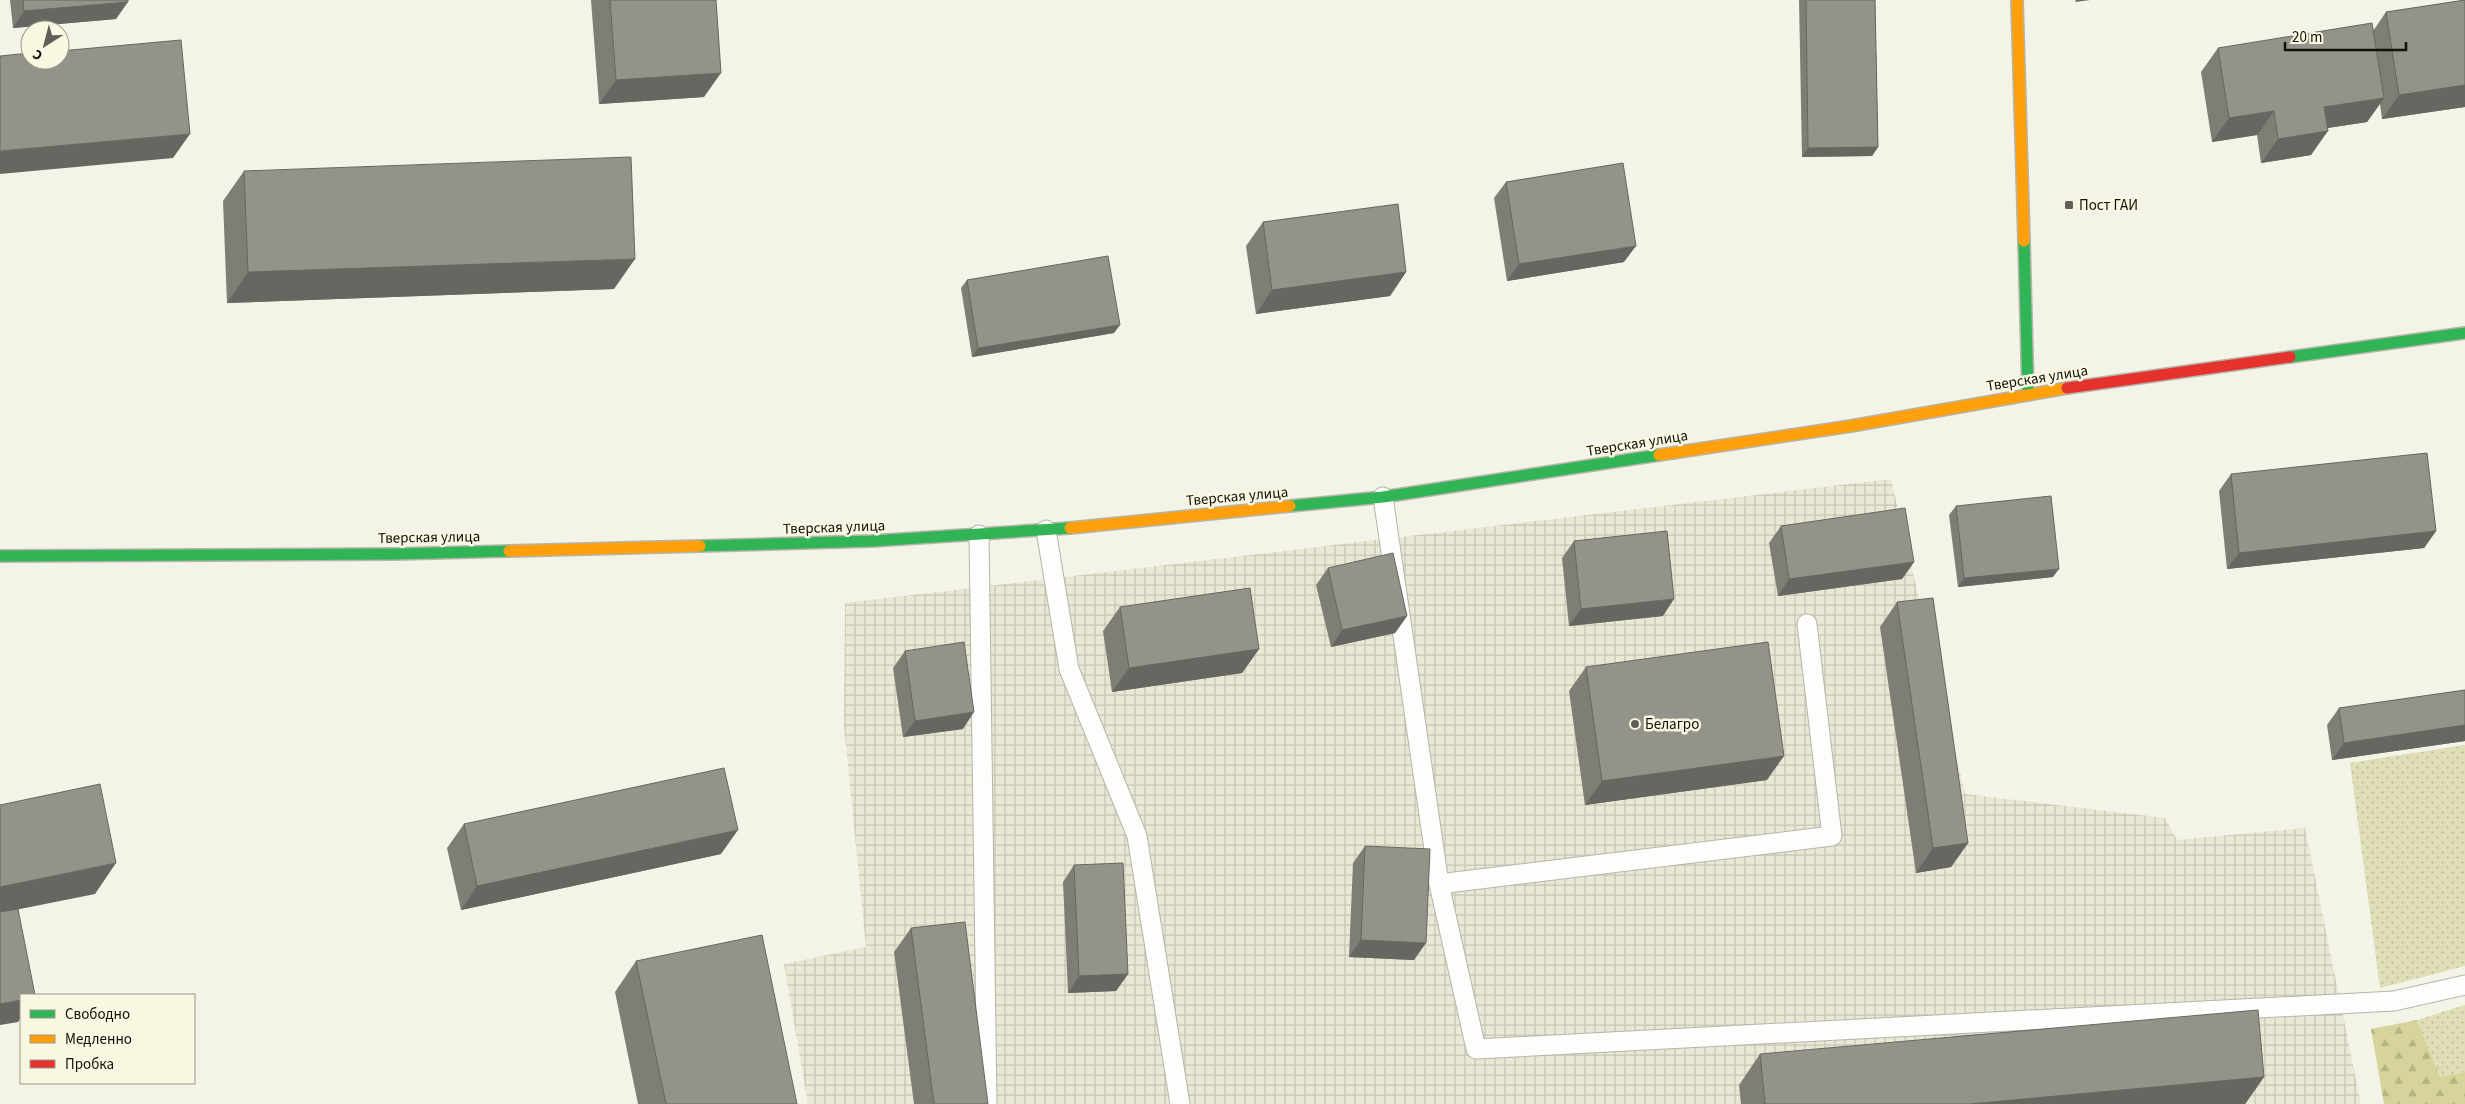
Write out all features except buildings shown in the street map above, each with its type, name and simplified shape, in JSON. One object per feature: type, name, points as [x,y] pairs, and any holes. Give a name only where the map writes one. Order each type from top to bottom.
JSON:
[{"type":"main road","points":[[2016,0],[2028,393]]},
{"type":"main road","name":"Тверская улица","points":[[0,556],[396,554],[853,542],[1046,530],[1383,497],[1851,426],[2028,393],[2465,333]]},
{"type":"lane","points":[[1383,497],[1438,884],[1476,1049],[2394,1001],[2465,985]]},
{"type":"lane","points":[[1046,530],[1069,669],[1137,836],[1180,1104]]},
{"type":"lane","points":[[978,535],[987,1104]]},
{"type":"lane","points":[[1438,884],[1832,836],[1807,624]]},
{"type":"shaded area","points":[[1891,479],[1965,794],[2165,818],[2177,840],[2305,828],[2361,1104],[808,1104],[784,964],[866,947],[844,726],[845,603]]},
{"type":"green space","points":[[2465,745],[2465,966],[2380,988],[2350,763]]},
{"type":"green space","points":[[2465,1005],[2465,1072],[2440,1077],[2417,1020]]},
{"type":"green space","points":[[2417,1020],[2440,1077],[2465,1072],[2465,1104],[2384,1104],[2371,1029]]},
{"type":"traffic: fast","points":[[2024,241],[2028,393]]},
{"type":"traffic: fast","points":[[2290,357],[2465,333]]},
{"type":"traffic: fast","points":[[1290,506],[1383,497],[1659,455]]},
{"type":"traffic: fast","points":[[700,546],[872,541],[1070,528]]},
{"type":"traffic: fast","points":[[0,556],[396,554],[509,551]]},
{"type":"traffic: slow","points":[[2017,0],[2024,241]]},
{"type":"traffic: slow","points":[[1659,455],[1851,426],[2067,388]]},
{"type":"traffic: slow","points":[[1070,528],[1290,506]]},
{"type":"traffic: slow","points":[[509,551],[700,546]]},
{"type":"traffic: jam","points":[[2067,388],[2290,357]]},
{"type":"place","name":"Пост ГАИ","points":[[2069,205]]},
{"type":"place","name":"Белагро","points":[[1635,724]]}]
